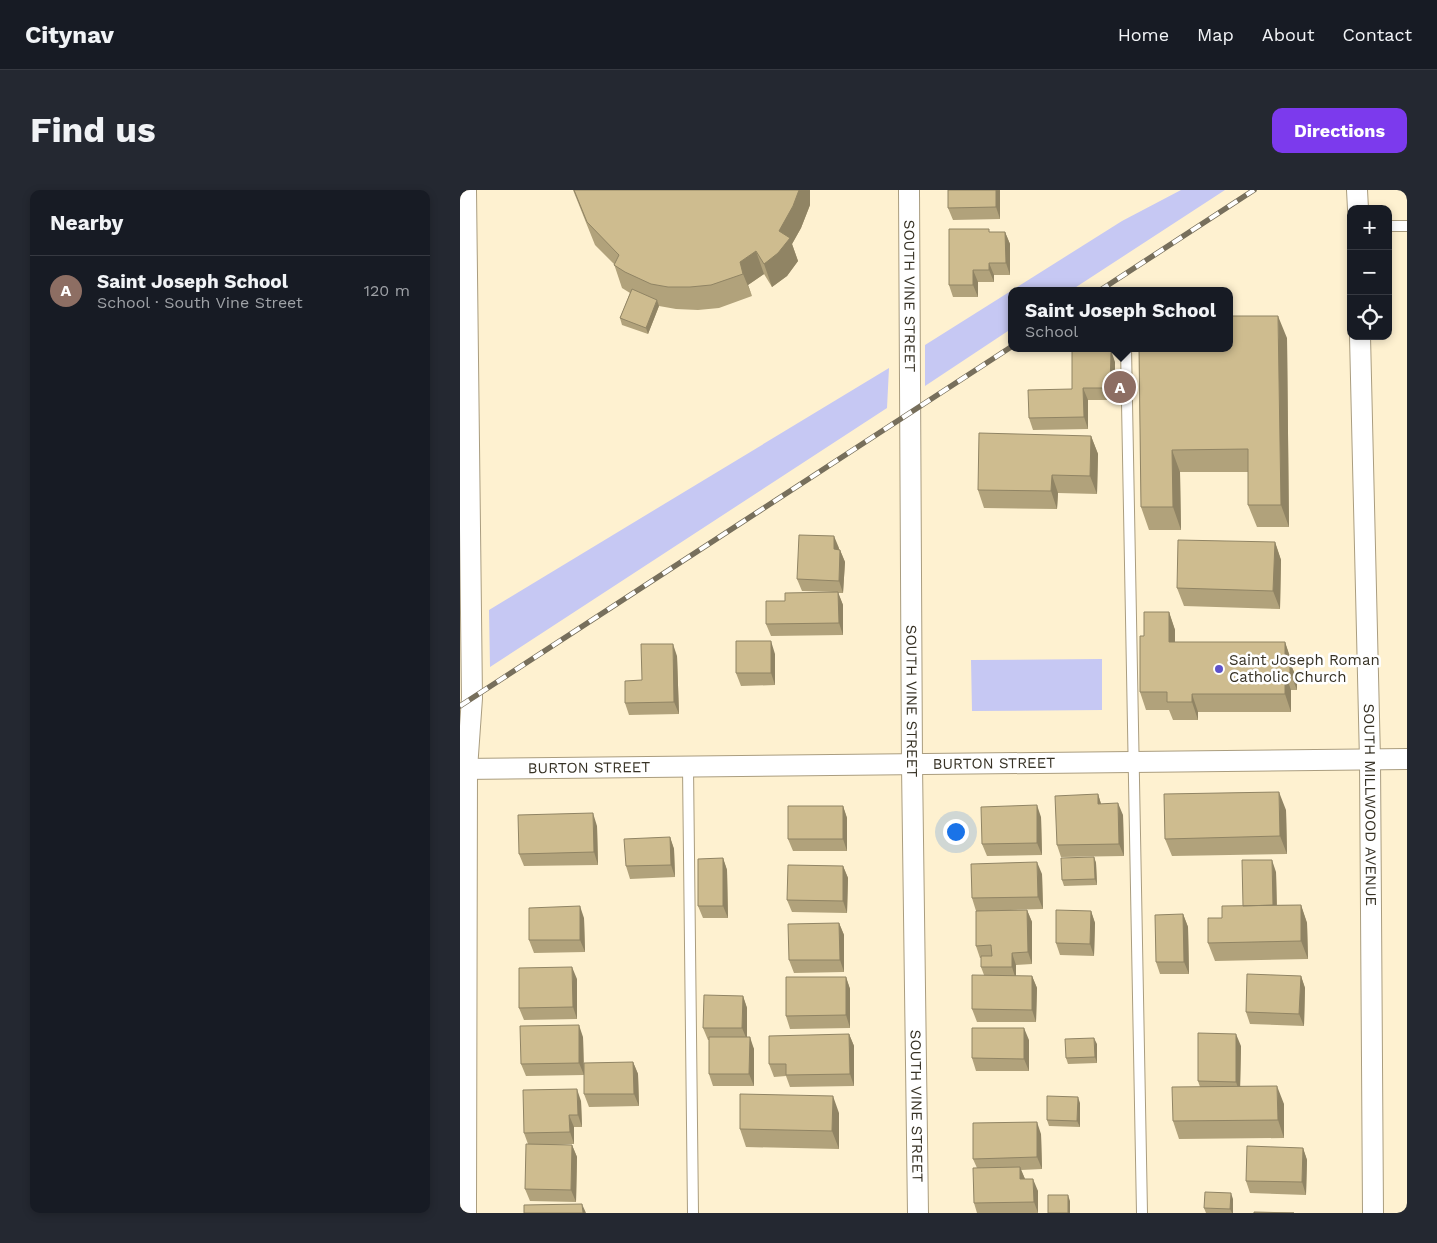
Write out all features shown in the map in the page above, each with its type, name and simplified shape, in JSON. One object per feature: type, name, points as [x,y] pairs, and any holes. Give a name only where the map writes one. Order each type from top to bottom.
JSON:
[{"type":"street","points":[[466,190],[464,244],[472,698],[463,769],[466,1213]]},
{"type":"street","name":"SOUTH VINE STREET","points":[[909,190],[912,765],[918,1213]]},
{"type":"street","points":[[1357,190],[1358,205]]},
{"type":"street","name":"SOUTH MILLWOOD AVENUE","points":[[1360,340],[1370,760],[1373,1213]]},
{"type":"street","name":"BURTON STREET","points":[[463,769],[1407,759]]},
{"type":"lane","points":[[1392,226],[1407,226]]},
{"type":"lane","points":[[1126,352],[1142,1213]]},
{"type":"lane","points":[[688,767],[693,1213]]},
{"type":"shaded area","points":[[1181,190],[1225,190],[1076,287],[1017,287],[1122,221]]},
{"type":"shaded area","points":[[1008,293],[1008,331],[925,386],[925,345]]},
{"type":"shaded area","points":[[889,368],[887,408],[490,667],[489,610]]},
{"type":"shaded area","points":[[1102,659],[1102,710],[972,711],[971,660]]},
{"type":"building","points":[[574,190],[799,190],[793,206],[779,231],[790,238],[778,253],[764,264],[756,251],[740,262],[743,274],[711,285],[668,287],[651,284],[614,265],[619,255],[587,222]]},
{"type":"building","points":[[948,190],[996,190],[996,207],[948,208]]},
{"type":"building","points":[[949,229],[989,229],[989,232],[1005,232],[1006,263],[989,263],[989,270],[973,270],[973,285],[949,285]]},
{"type":"building","points":[[632,289],[657,300],[646,328],[620,318]]},
{"type":"building","points":[[1233,316],[1278,316],[1281,505],[1248,505],[1248,449],[1172,450],[1173,507],[1141,507],[1139,352],[1233,352]]},
{"type":"building","points":[[1072,352],[1111,352],[1110,388],[1083,388],[1084,417],[1029,418],[1028,390],[1072,389]]},
{"type":"building","points":[[979,433],[1091,436],[1090,476],[1052,475],[1051,491],[978,490]]},
{"type":"building","points":[[799,535],[834,536],[834,549],[840,550],[839,581],[797,579]]},
{"type":"building","points":[[1178,540],[1275,542],[1273,591],[1177,588]]},
{"type":"building","points":[[838,592],[839,623],[766,624],[766,601],[785,601],[785,593]]},
{"type":"building","name":"Saint Joseph Roman Catholic Church","points":[[1144,612],[1169,612],[1169,642],[1285,642],[1285,661],[1290,661],[1290,673],[1285,673],[1285,694],[1192,694],[1192,702],[1167,702],[1167,692],[1140,692],[1140,636],[1144,636]]},
{"type":"building","points":[[736,641],[771,641],[771,673],[736,673]]},
{"type":"building","points":[[641,644],[673,644],[674,702],[625,703],[625,681],[642,680]]},
{"type":"building","points":[[1279,792],[1280,836],[1165,839],[1164,794]]},
{"type":"building","points":[[1098,794],[1098,804],[1118,803],[1119,844],[1057,845],[1055,796]]},
{"type":"building","points":[[1037,805],[1037,843],[982,844],[981,807]]},
{"type":"building","points":[[788,806],[843,806],[843,839],[788,839]]},
{"type":"building","points":[[593,813],[594,852],[519,854],[518,815]]},
{"type":"building","points":[[670,837],[671,865],[626,866],[624,839]]},
{"type":"building","points":[[1094,857],[1095,879],[1062,880],[1061,858]]},
{"type":"building","points":[[723,858],[723,906],[698,906],[698,859]]},
{"type":"building","points":[[1242,860],[1272,860],[1273,905],[1243,906]]},
{"type":"building","points":[[1037,862],[1038,897],[972,898],[971,864]]},
{"type":"building","points":[[788,865],[843,866],[843,901],[787,900]]},
{"type":"building","points":[[1301,905],[1301,941],[1208,943],[1208,918],[1222,918],[1222,906]]},
{"type":"building","points":[[580,906],[580,940],[529,940],[529,908]]},
{"type":"building","points":[[1027,910],[1028,952],[1012,953],[1012,967],[981,967],[981,956],[992,956],[991,945],[976,946],[976,911]]},
{"type":"building","points":[[1056,910],[1091,911],[1090,944],[1056,943]]},
{"type":"building","points":[[1183,914],[1184,962],[1156,962],[1155,915]]},
{"type":"building","points":[[839,923],[840,960],[789,960],[788,924]]},
{"type":"building","points":[[572,967],[573,1007],[519,1008],[519,968]]},
{"type":"building","points":[[1247,974],[1301,976],[1299,1014],[1246,1012]]},
{"type":"building","points":[[972,975],[1032,976],[1032,1010],[972,1009]]},
{"type":"building","points":[[786,977],[846,977],[846,1015],[786,1016]]},
{"type":"building","points":[[704,995],[743,996],[742,1028],[703,1028]]},
{"type":"building","points":[[579,1025],[579,1063],[521,1064],[520,1026]]},
{"type":"building","points":[[972,1028],[1024,1028],[1024,1059],[972,1058]]},
{"type":"building","points":[[1198,1033],[1236,1034],[1236,1082],[1198,1081]]},
{"type":"building","points":[[849,1034],[850,1074],[786,1075],[786,1064],[769,1064],[769,1036]]},
{"type":"building","points":[[709,1037],[750,1037],[749,1074],[709,1074]]},
{"type":"building","points":[[1094,1038],[1095,1057],[1066,1058],[1065,1039]]},
{"type":"building","points":[[633,1062],[634,1094],[584,1094],[584,1063]]},
{"type":"building","points":[[1277,1086],[1278,1120],[1173,1121],[1172,1087]]},
{"type":"building","points":[[577,1089],[578,1115],[569,1115],[570,1132],[524,1133],[523,1090]]},
{"type":"building","points":[[740,1094],[833,1096],[832,1131],[740,1129]]},
{"type":"building","points":[[1047,1096],[1078,1097],[1077,1121],[1047,1120]]},
{"type":"building","points":[[1037,1122],[1037,1157],[973,1159],[973,1123]]},
{"type":"building","points":[[526,1144],[572,1145],[571,1190],[525,1189]]},
{"type":"building","points":[[1247,1146],[1303,1148],[1302,1182],[1246,1181]]},
{"type":"building","points":[[1020,1167],[1020,1179],[1033,1179],[1034,1202],[974,1203],[973,1168]]},
{"type":"building","points":[[1205,1192],[1231,1193],[1230,1209],[1204,1208]]},
{"type":"building","points":[[1048,1195],[1068,1195],[1068,1213],[1048,1213]]},
{"type":"building","points":[[582,1204],[583,1213],[524,1213],[524,1205]]},
{"type":"building","points":[[1254,1212],[1294,1213],[1254,1213]]},
{"type":"railway","points":[[1105,287],[1254,190]]},
{"type":"railway","points":[[460,706],[1008,349]]},
{"type":"place","name":"Saint Joseph School","points":[[1120,387]]},
{"type":"place","name":"Saint Joseph Roman Catholic Church","points":[[1219,669]]}]
